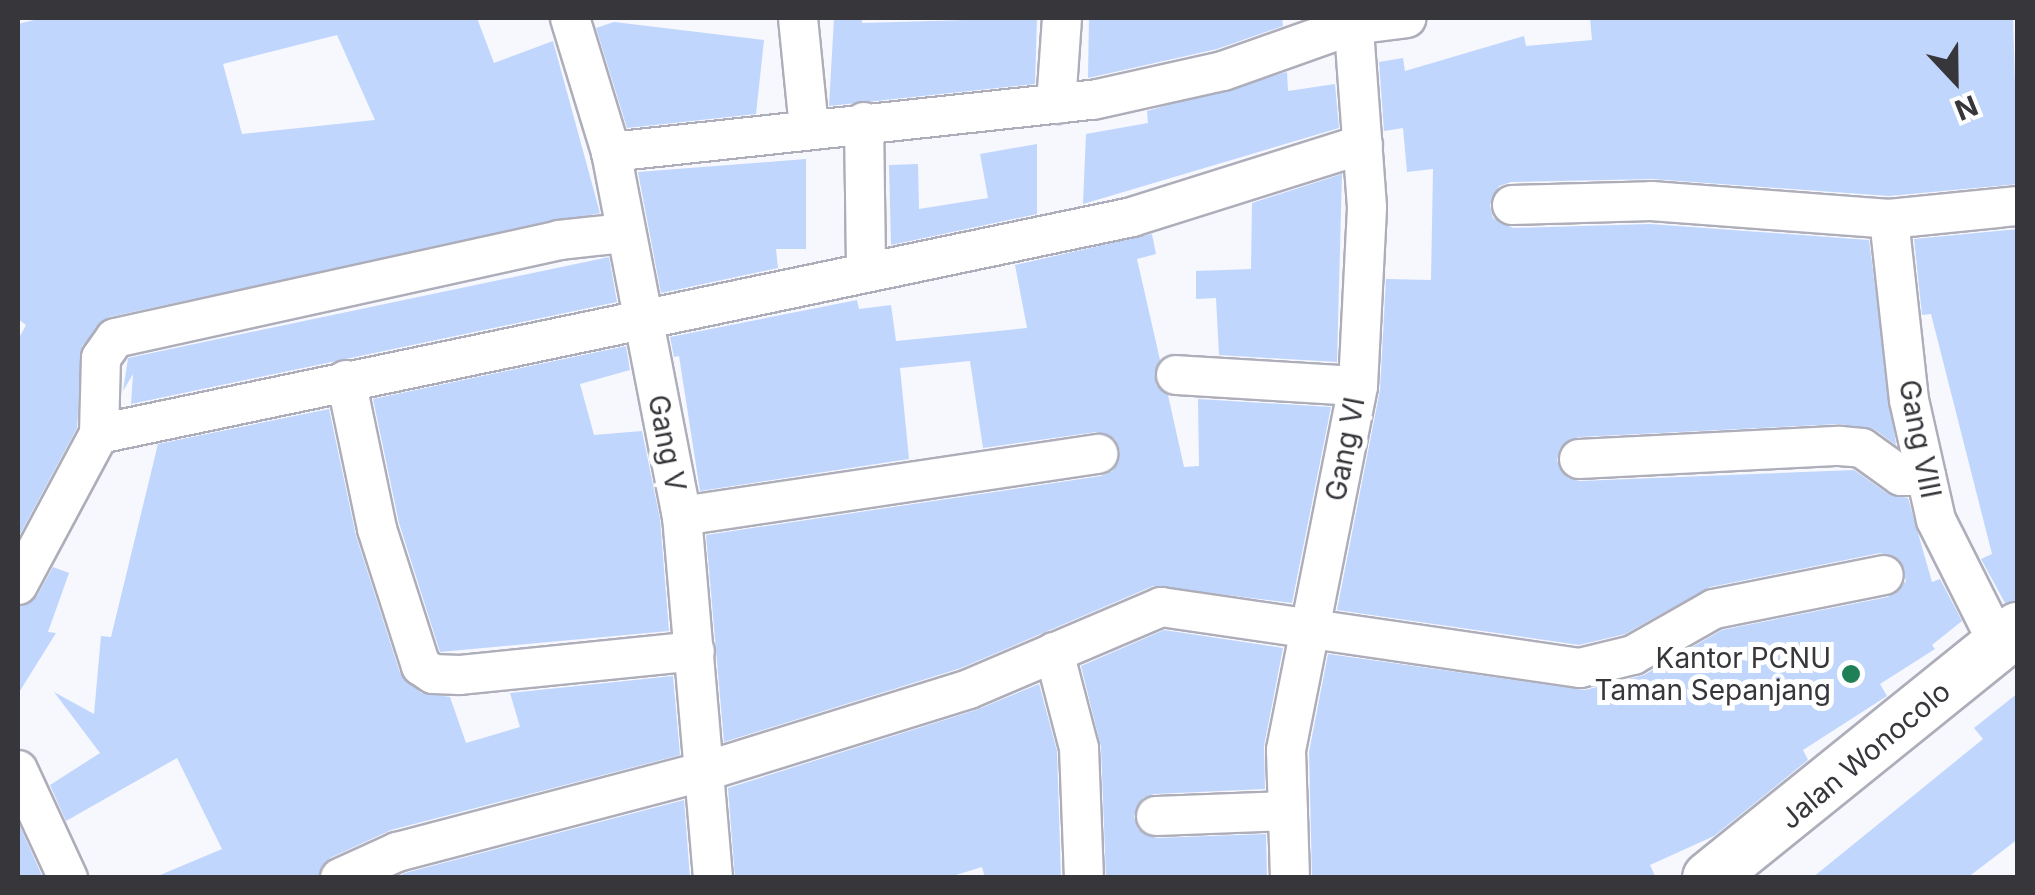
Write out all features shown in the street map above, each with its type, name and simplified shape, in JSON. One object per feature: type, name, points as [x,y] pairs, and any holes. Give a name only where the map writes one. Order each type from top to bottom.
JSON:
[{"type":"main road","name":"Jalan Wonocolo","points":[[1709,878],[2008,637]]},
{"type":"street","name":"Gang V","points":[[570,18],[611,152],[682,516],[713,878]]},
{"type":"street","points":[[798,18],[810,128]]},
{"type":"street","points":[[1056,104],[1062,18]]},
{"type":"street","points":[[611,152],[1056,104],[1223,72],[1353,21],[1407,18]]},
{"type":"street","name":"Gang VI","points":[[1290,878],[1286,750],[1358,386],[1367,207],[1353,21]]},
{"type":"street","points":[[864,122],[866,270]]},
{"type":"street","points":[[100,434],[644,316],[1132,217],[1363,144]]},
{"type":"street","points":[[1512,205],[1620,200],[1889,219],[2018,206]]},
{"type":"street","name":"Gang VIII","points":[[1889,219],[1910,400],[1946,548],[2008,637]]},
{"type":"street","points":[[18,585],[100,434],[101,358],[115,338],[540,244],[626,232]]},
{"type":"street","points":[[1176,375],[1358,386]]},
{"type":"street","points":[[346,380],[381,545],[421,666],[433,674],[460,675],[695,651]]},
{"type":"street","points":[[1579,459],[1840,446],[1862,448],[1901,476],[1926,476]]},
{"type":"street","points":[[682,516],[1098,454]]},
{"type":"street","points":[[340,878],[397,852],[706,771],[969,689],[1162,607],[1311,632],[1580,668],[1633,656],[1714,609],[1884,575]]},
{"type":"street","points":[[1054,652],[1079,748],[1084,878]]},
{"type":"street","points":[[20,775],[68,878]]},
{"type":"street","points":[[1156,816],[1288,811]]},
{"type":"building","points":[[42,18],[477,18],[494,63],[553,41],[600,213],[109,317],[82,346],[77,428],[18,538],[18,340],[26,325],[18,319],[18,24]],"holes":[[[337,35],[375,120],[242,134],[223,64]]]},
{"type":"building","points":[[834,18],[862,18],[862,23],[1037,18],[1035,84],[829,106]]},
{"type":"building","points":[[1089,18],[1282,18],[1283,26],[1217,49],[1088,78]]},
{"type":"building","points":[[1590,18],[2013,18],[2018,184],[1889,196],[1652,179],[1511,182],[1499,186],[1490,205],[1493,218],[1513,228],[1650,224],[1869,240],[1896,445],[1874,429],[1839,424],[1578,437],[1560,448],[1557,461],[1568,478],[1580,481],[1854,470],[1888,494],[1908,498],[1932,582],[1940,579],[1962,621],[1932,645],[1935,649],[1880,684],[1887,696],[1803,750],[1808,760],[1714,836],[1650,865],[1656,878],[1312,878],[1309,752],[1328,654],[1585,690],[1644,675],[1722,630],[1888,597],[1906,581],[1900,560],[1880,553],[1710,587],[1625,634],[1579,645],[1337,610],[1380,390],[1386,279],[1431,280],[1433,169],[1407,172],[1403,128],[1384,131],[1379,62],[1403,58],[1405,71],[1524,36],[1526,46],[1592,40]]},
{"type":"building","points":[[614,22],[764,40],[756,114],[627,128],[596,28]]},
{"type":"building","points":[[1287,72],[1288,91],[1335,84],[1339,128],[1083,204],[1086,134],[1148,123],[1147,111]]},
{"type":"building","points":[[1037,144],[1037,214],[891,245],[889,165],[918,164],[919,209],[988,198],[980,154]]},
{"type":"building","points":[[806,159],[806,249],[776,249],[778,268],[661,293],[638,172]]},
{"type":"building","points":[[1342,174],[1337,362],[1219,355],[1216,298],[1196,299],[1196,271],[1251,269],[1252,203]]},
{"type":"building","points":[[2018,229],[2018,600],[2005,603],[1981,559],[1992,554],[1931,314],[1922,315],[1914,239]]},
{"type":"building","points":[[1152,234],[1156,254],[1137,259],[1160,360],[1156,384],[1168,395],[1184,467],[1199,466],[1198,399],[1331,407],[1292,603],[1153,586],[961,668],[724,742],[706,535],[1101,476],[1113,471],[1120,452],[1115,439],[1096,432],[983,448],[970,361],[900,368],[909,459],[700,491],[679,356],[674,357],[670,337],[857,300],[859,309],[891,305],[896,341],[1027,328],[1015,265]]},
{"type":"building","points":[[609,257],[617,302],[131,404],[133,374],[123,391],[128,358]]},
{"type":"building","points":[[626,346],[630,370],[580,384],[594,435],[642,431],[660,519],[669,631],[440,652],[399,523],[373,399]]},
{"type":"building","points":[[329,409],[356,536],[400,673],[421,693],[450,697],[466,743],[520,727],[510,693],[673,676],[680,755],[391,830],[330,858],[318,878],[153,878],[222,849],[177,758],[66,821],[50,785],[100,753],[54,692],[94,714],[101,636],[111,637],[158,444]]},
{"type":"building","points":[[53,567],[69,573],[48,632],[56,633],[18,694],[18,607],[37,596]]},
{"type":"building","points":[[1164,630],[1283,648],[1264,746],[1265,789],[1154,794],[1143,798],[1134,816],[1138,829],[1156,838],[1266,834],[1267,878],[1106,878],[1101,747],[1081,666]]},
{"type":"building","points":[[1039,684],[1057,751],[1061,878],[985,878],[982,867],[946,878],[735,878],[728,788],[976,710]]},
{"type":"building","points":[[2018,693],[2018,839],[1967,878],[1812,878],[1983,739],[1974,728]]},
{"type":"building","points":[[684,800],[690,878],[395,878],[405,873]]},
{"type":"building","points":[[18,822],[43,878],[18,878]]},
{"type":"place","name":"Kantor PCNU Taman Sepanjang","points":[[1851,674]]}]
